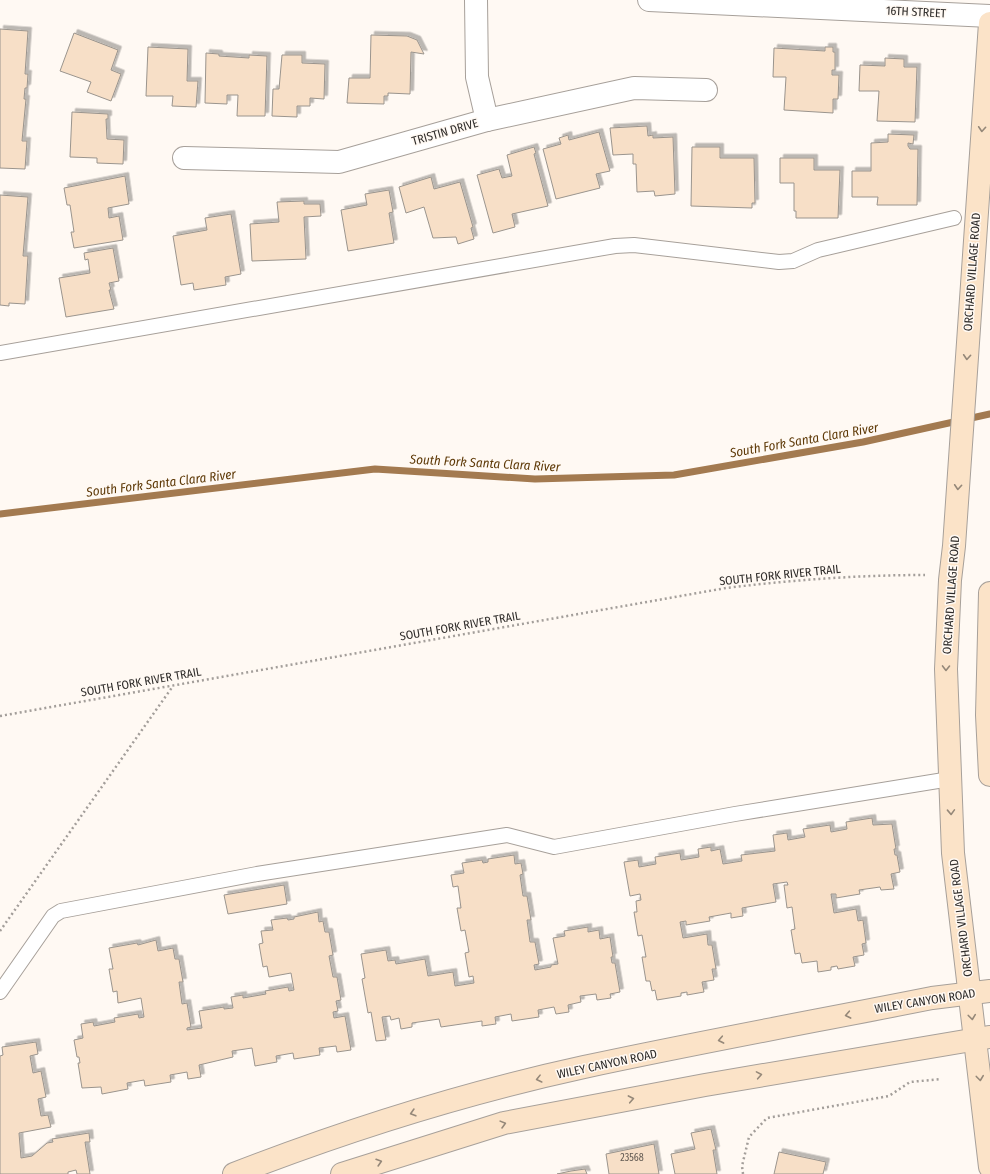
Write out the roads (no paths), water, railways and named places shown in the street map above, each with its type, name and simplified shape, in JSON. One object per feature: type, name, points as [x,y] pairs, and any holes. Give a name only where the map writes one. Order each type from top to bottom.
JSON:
[{"type":"main road","name":"ORCHARD VILLAGE ROAD","points":[[990,23],[954,546],[950,580],[946,669],[953,853],[980,993],[990,1167]]},
{"type":"main road","points":[[990,594],[987,715],[990,775]]},
{"type":"main road","name":"WILEY CANYON ROAD","points":[[234,1174],[363,1127],[472,1096],[576,1069],[932,998],[980,993]]},
{"type":"main road","points":[[342,1174],[504,1123],[705,1084],[983,1038]]},
{"type":"street","points":[[476,0],[476,77],[488,120]]},
{"type":"street","name":"16TH STREET","points":[[650,0],[990,16]]},
{"type":"street","name":"TRISTIN DRIVE","points":[[184,158],[339,162],[488,120],[634,88],[706,90]]},
{"type":"lane","points":[[0,352],[616,246],[634,245],[779,262],[793,261],[818,250],[954,218]]},
{"type":"lane","points":[[0,992],[53,916],[61,911],[264,873],[507,835],[554,847],[735,814],[950,779]]},
{"type":"waterway","name":"South Fork Santa Clara River","points":[[0,514],[375,469],[535,479],[674,475],[863,442],[990,414]]}]
